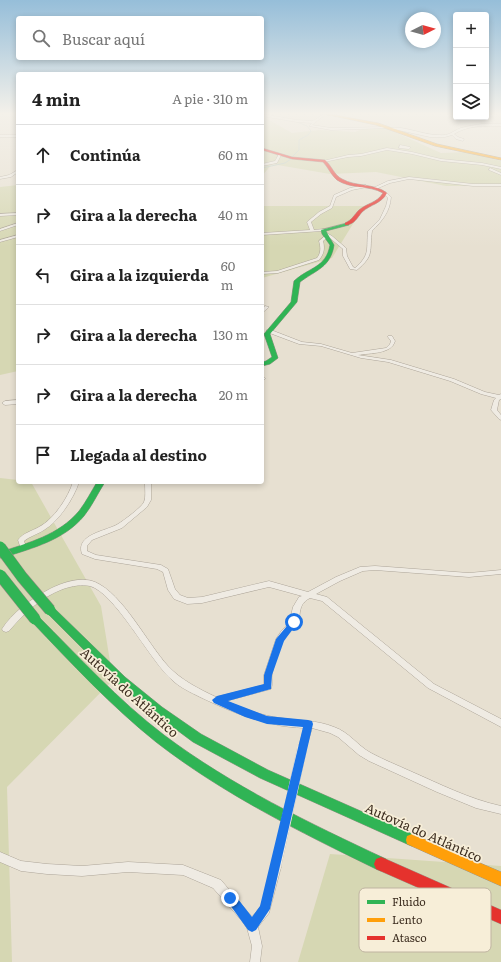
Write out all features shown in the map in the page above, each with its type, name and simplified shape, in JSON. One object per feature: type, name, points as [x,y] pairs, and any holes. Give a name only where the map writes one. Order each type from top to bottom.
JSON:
[{"type":"main road","points":[[264,363],[273,361],[276,355],[266,337],[267,330],[294,302],[297,281],[322,266],[330,258],[332,245],[324,233],[327,228],[345,225],[352,222],[360,212],[379,202],[385,192],[340,180],[334,175],[328,163],[324,161],[293,158]]},
{"type":"main road","points":[[0,555],[50,537],[67,528],[78,517],[100,484]]},
{"type":"main road","name":"Autovía do Atlántico","points":[[0,547],[22,577],[50,610],[84,645],[121,680],[158,710],[197,738],[264,774],[335,808],[501,879]]},
{"type":"main road","name":"Autovía do Atlántico","points":[[0,575],[35,619],[69,654],[145,726],[178,752],[211,774],[323,836],[434,888]]},
{"type":"main road","name":"Autovía do Atlántico","points":[[491,913],[501,917]]},
{"type":"street","points":[[264,165],[276,162],[278,158]]},
{"type":"street","points":[[324,161],[341,158]]},
{"type":"street","points":[[432,158],[501,168]]},
{"type":"street","points":[[475,163],[501,174]]},
{"type":"street","points":[[0,178],[10,176],[16,172]]},
{"type":"street","points":[[312,230],[309,222],[320,213],[331,207],[335,196],[351,189],[370,187],[409,178],[473,185],[501,185]]},
{"type":"street","points":[[264,234],[312,230],[324,233],[345,249],[345,256],[350,268],[356,269],[366,261],[369,255],[370,230],[380,222],[388,206],[390,198],[385,192]]},
{"type":"street","points":[[0,215],[16,214]]},
{"type":"street","points":[[0,230],[16,225]]},
{"type":"street","points":[[264,272],[277,272],[318,259],[321,256],[323,247],[321,241],[324,233]]},
{"type":"street","points":[[0,241],[16,237]]},
{"type":"street","points":[[264,310],[267,307]]},
{"type":"street","points":[[267,330],[301,343],[321,345],[351,354],[389,361],[452,380],[483,393],[500,396],[494,410],[501,418]]},
{"type":"street","points":[[351,354],[388,349],[392,345],[393,341],[390,337]]},
{"type":"street","points":[[5,403],[16,402]]},
{"type":"street","points":[[23,547],[21,540],[43,528],[55,517],[71,494],[75,484]]},
{"type":"street","points":[[148,484],[148,500],[145,506],[120,526],[90,538],[84,546],[84,552],[95,557],[159,566],[166,571],[172,590],[177,597],[187,601],[202,600],[270,584],[324,599],[431,686],[501,723]]},
{"type":"street","points":[[217,700],[268,687],[268,675],[280,639],[292,626],[297,607],[302,600],[338,579],[362,569],[375,568],[469,575],[501,572]]},
{"type":"street","points":[[6,629],[15,617],[53,590],[66,584],[80,581],[93,584],[100,587],[114,600],[152,653],[174,677],[186,686],[248,714],[267,720],[308,724],[335,731],[362,752],[434,786],[471,801],[501,810]]},
{"type":"street","points":[[252,926],[264,909],[276,867],[308,724]]},
{"type":"street","points":[[0,857],[21,866],[47,869],[82,871],[128,867],[183,870],[217,884],[246,917],[252,926],[257,946],[255,962]]},
{"type":"green space","points":[[264,158],[490,158],[501,161],[501,186],[446,186],[376,172],[330,174],[272,164],[264,174]]},
{"type":"green space","points":[[16,185],[16,371],[0,375],[0,187]]},
{"type":"green space","points":[[264,206],[364,206],[332,258],[264,277]]},
{"type":"green space","points":[[0,478],[16,480],[16,484],[32,484],[101,606],[113,680],[7,787],[12,962],[0,962]]},
{"type":"green space","points":[[330,854],[501,866],[501,962],[298,962]]},
{"type":"waterway","points":[[264,168],[285,163],[291,159]]},
{"type":"traffic: fast","points":[[264,364],[268,363],[275,358],[267,334],[294,302],[297,281],[320,267],[331,252],[332,245],[324,234],[323,230],[347,224]]},
{"type":"traffic: fast","points":[[2,555],[51,537],[69,525],[84,510],[100,484]]},
{"type":"traffic: fast","points":[[0,547],[22,577],[50,610]]},
{"type":"traffic: fast","points":[[0,575],[35,619]]},
{"type":"traffic: fast","points":[[50,610],[121,680],[158,710],[197,738],[264,774],[412,840]]},
{"type":"traffic: fast","points":[[35,619],[96,681],[143,725],[186,757],[212,775],[267,807],[381,864]]},
{"type":"traffic: slow","points":[[496,158],[501,159]]},
{"type":"traffic: slow","points":[[412,840],[501,879]]},
{"type":"traffic: jam","points":[[292,158],[324,161],[335,176],[340,180],[351,184],[374,188],[385,193],[378,202],[361,211],[347,224]]},
{"type":"traffic: jam","points":[[381,864],[435,888]]},
{"type":"traffic: jam","points":[[491,913],[501,917]]},
{"type":"route","points":[[230,898],[252,926],[260,917],[264,909],[276,867],[308,724],[275,722],[267,720],[248,714],[217,700],[268,687],[268,675],[280,639],[294,622]]}]
